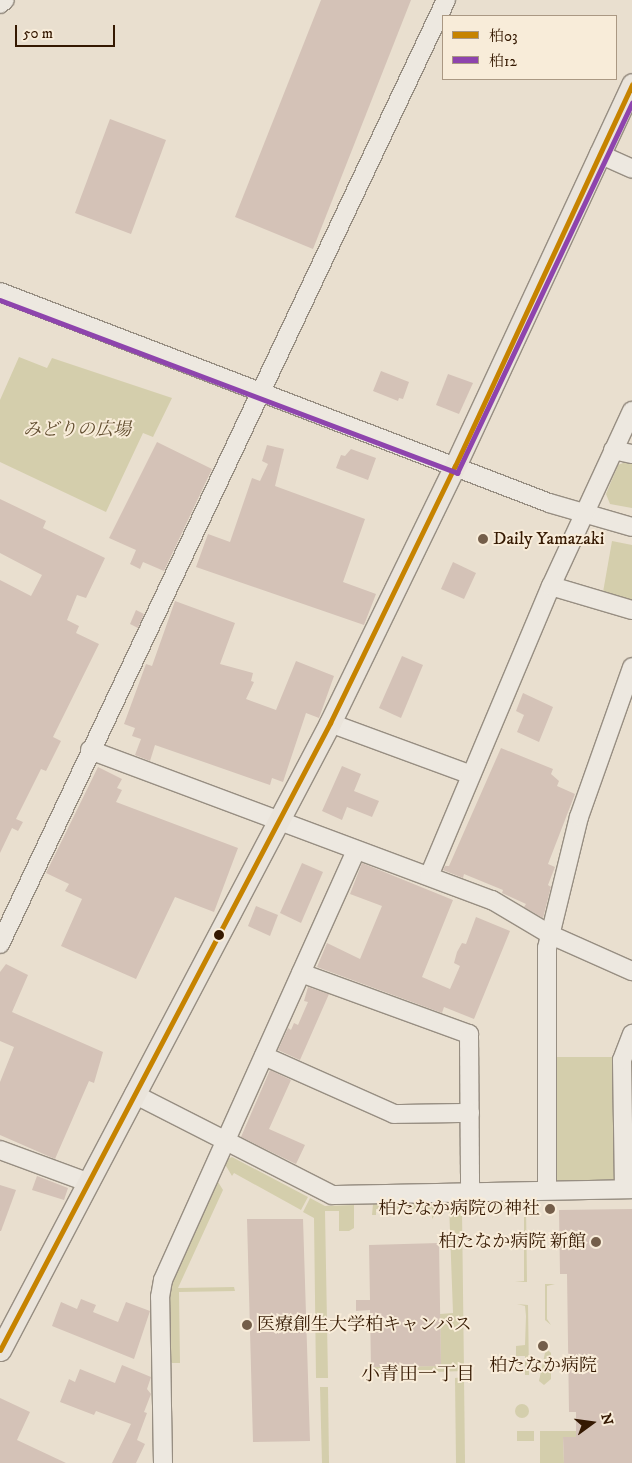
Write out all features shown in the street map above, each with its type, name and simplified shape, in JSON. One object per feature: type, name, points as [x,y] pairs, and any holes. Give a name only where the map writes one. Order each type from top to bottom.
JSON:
[{"type":"main road","points":[[0,1350],[330,723],[455,466],[632,84]]},
{"type":"street","points":[[0,4],[5,0]]},
{"type":"street","points":[[0,944],[446,0]]},
{"type":"street","points":[[599,154],[632,168]]},
{"type":"street","points":[[0,292],[584,515],[632,527]]},
{"type":"street","points":[[429,876],[551,586],[632,411]]},
{"type":"street","points":[[613,450],[632,454]]},
{"type":"street","points":[[551,586],[632,610]]},
{"type":"street","points":[[547,1190],[545,1054],[547,948],[579,817],[632,668]]},
{"type":"street","points":[[330,723],[472,775]]},
{"type":"street","points":[[90,750],[492,900],[550,934],[632,971]]},
{"type":"street","points":[[163,1463],[160,1288],[356,850]]},
{"type":"street","points":[[301,973],[469,1034],[470,1192]]},
{"type":"street","points":[[134,1094],[332,1195],[628,1188],[627,1119],[622,1060],[632,1034]]},
{"type":"street","points":[[264,1056],[394,1114],[470,1113]]},
{"type":"street","points":[[0,1150],[87,1182]]},
{"type":"green space","name":"みどりの広場","points":[[19,357],[47,368],[52,358],[172,398],[153,437],[143,433],[106,512],[0,462],[0,400]]},
{"type":"green space","points":[[632,461],[632,508],[610,504],[606,494],[618,465]]},
{"type":"green space","points":[[612,541],[632,545],[632,605],[602,598]]},
{"type":"green space","points":[[551,1057],[616,1057],[618,1175],[610,1183],[560,1183],[553,1176]]},
{"type":"green space","points":[[232,1157],[308,1197],[301,1210],[234,1173],[232,1176],[223,1161]]},
{"type":"green space","points":[[215,1177],[223,1190],[178,1288],[234,1287],[235,1291],[179,1292],[180,1363],[172,1363],[167,1357],[166,1294]]},
{"type":"green space","points":[[310,1198],[325,1206],[354,1205],[354,1228],[349,1231],[339,1231],[339,1211],[325,1211],[328,1378],[316,1378],[314,1218],[303,1212]]},
{"type":"green space","points":[[526,1203],[527,1282],[515,1282],[524,1281],[524,1209],[462,1210],[464,1371],[371,1374],[371,1367],[441,1366],[440,1314],[453,1313],[449,1204]]},
{"type":"green space","points":[[373,1204],[435,1204],[435,1215],[432,1219],[432,1209],[376,1209],[376,1215],[372,1215]]},
{"type":"green space","points":[[545,1284],[555,1284],[547,1286],[547,1319],[551,1325],[545,1320]]},
{"type":"green space","points":[[517,1304],[528,1305],[529,1375],[525,1375],[525,1356],[516,1356],[516,1346],[525,1345],[526,1316],[525,1306]]},
{"type":"green space","points":[[546,1348],[551,1353],[551,1379],[544,1385],[539,1381]]},
{"type":"green space","points":[[464,1377],[465,1463],[456,1463],[455,1378]]},
{"type":"green space","points":[[320,1387],[328,1387],[329,1463],[322,1463]]},
{"type":"green space","points":[[522,1404],[527,1406],[529,1411],[527,1416],[522,1418],[517,1416],[515,1411],[517,1406]]},
{"type":"green space","points":[[517,1431],[534,1431],[534,1441],[517,1441]]},
{"type":"green space","points":[[540,1431],[576,1431],[576,1437],[563,1438],[564,1463],[540,1463]]},
{"type":"building","points":[[321,0],[411,0],[313,249],[235,217]]},
{"type":"building","points":[[110,119],[166,140],[131,234],[75,213]]},
{"type":"building","points":[[381,371],[409,382],[403,399],[399,398],[398,401],[373,391]]},
{"type":"building","points":[[448,374],[473,383],[459,414],[436,405]]},
{"type":"building","points":[[157,442],[212,469],[164,571],[143,562],[140,569],[130,564],[136,550],[109,538]]},
{"type":"building","points":[[267,445],[284,449],[275,486],[365,519],[343,582],[376,594],[364,625],[196,567],[208,534],[230,542],[252,478],[260,481],[268,464],[262,461]]},
{"type":"building","points":[[351,449],[376,458],[368,480],[336,468],[341,455],[345,456]]},
{"type":"building","points":[[0,499],[46,521],[43,528],[105,558],[86,598],[77,595],[67,620],[79,626],[76,633],[99,644],[53,737],[61,741],[46,771],[41,769],[16,819],[23,822],[18,831],[12,828],[0,853],[0,580],[31,596],[42,575],[0,553]]},
{"type":"building","points":[[453,562],[476,573],[464,599],[441,589]]},
{"type":"building","points":[[175,601],[235,623],[220,664],[253,673],[251,681],[254,682],[246,699],[276,710],[296,661],[334,676],[319,718],[306,713],[283,782],[272,778],[270,785],[155,745],[150,761],[135,755],[141,739],[132,736],[135,728],[124,724],[146,664],[152,666]]},
{"type":"building","points":[[136,610],[144,614],[138,628],[130,624]]},
{"type":"building","points":[[402,656],[423,665],[401,718],[379,708]]},
{"type":"building","points":[[523,693],[553,707],[539,742],[517,732],[524,715],[516,711]]},
{"type":"building","points":[[501,748],[553,769],[551,774],[559,781],[557,786],[575,794],[548,864],[555,867],[548,885],[551,887],[543,918],[524,907],[526,904],[502,893],[503,890],[464,874],[463,878],[443,870],[445,866],[449,866]]},
{"type":"building","points":[[342,766],[361,774],[354,791],[379,801],[372,817],[347,807],[342,820],[322,811]]},
{"type":"building","points":[[98,767],[122,779],[117,788],[122,790],[116,802],[238,848],[214,912],[175,897],[136,979],[61,946],[82,899],[65,891],[69,884],[46,873]]},
{"type":"building","points":[[302,863],[323,872],[301,923],[280,913]]},
{"type":"building","points":[[362,863],[453,900],[422,977],[450,989],[460,966],[454,963],[457,952],[462,943],[466,944],[476,917],[510,931],[474,1019],[444,1007],[442,1013],[317,967],[327,943],[360,959],[382,906],[350,894]]},
{"type":"building","points":[[256,906],[278,915],[270,936],[248,926]]},
{"type":"building","points":[[6,964],[28,975],[12,1012],[103,1052],[94,1083],[89,1081],[55,1159],[0,1135],[0,1082],[14,1047],[0,1041],[0,972]]},
{"type":"building","points":[[308,987],[329,994],[300,1060],[278,1050],[288,1028],[291,1030],[294,1023],[298,1025],[308,1002],[304,1001]]},
{"type":"building","points":[[270,1070],[291,1080],[269,1129],[305,1145],[296,1164],[241,1137]]},
{"type":"building","points":[[37,1176],[68,1188],[64,1200],[32,1190]]},
{"type":"building","points":[[0,1185],[16,1190],[1,1231],[0,1231]]},
{"type":"building","name":"柏たなか病院","points":[[632,1209],[632,1463],[564,1463],[563,1437],[576,1437],[576,1412],[569,1412],[567,1274],[560,1274],[559,1210]]},
{"type":"building","points":[[247,1219],[303,1219],[310,1441],[253,1442]]},
{"type":"building","points":[[439,1243],[441,1366],[371,1367],[370,1310],[356,1311],[356,1300],[370,1300],[369,1245]]},
{"type":"building","points":[[81,1299],[96,1305],[93,1312],[118,1322],[126,1302],[150,1311],[134,1359],[52,1326],[61,1302],[77,1309]]},
{"type":"building","points":[[122,1365],[151,1377],[147,1389],[151,1394],[144,1412],[147,1413],[137,1440],[145,1444],[136,1463],[112,1463],[131,1424],[96,1411],[94,1415],[60,1402],[69,1379],[75,1382],[80,1369],[115,1383]]},
{"type":"building","points":[[0,1398],[30,1412],[17,1440],[66,1463],[0,1463]]},
{"type":"transit line","name":"柏03","points":[[0,1350],[330,723],[455,466],[632,84]]},
{"type":"transit line","name":"柏12","points":[[0,300],[457,473],[632,102]]},
{"type":"place","name":"Daily Yamazaki","points":[[483,539]]},
{"type":"place","name":"柏たなか病院の神社","points":[[550,1209]]},
{"type":"place","name":"柏たなか病院 新館","points":[[596,1242]]},
{"type":"place","name":"医療創生大学柏キャンパス","points":[[247,1325]]},
{"type":"place","name":"柏たなか病院","points":[[543,1346]]},
{"type":"district","name":"小青田一丁目","points":[[418,1375]]}]
